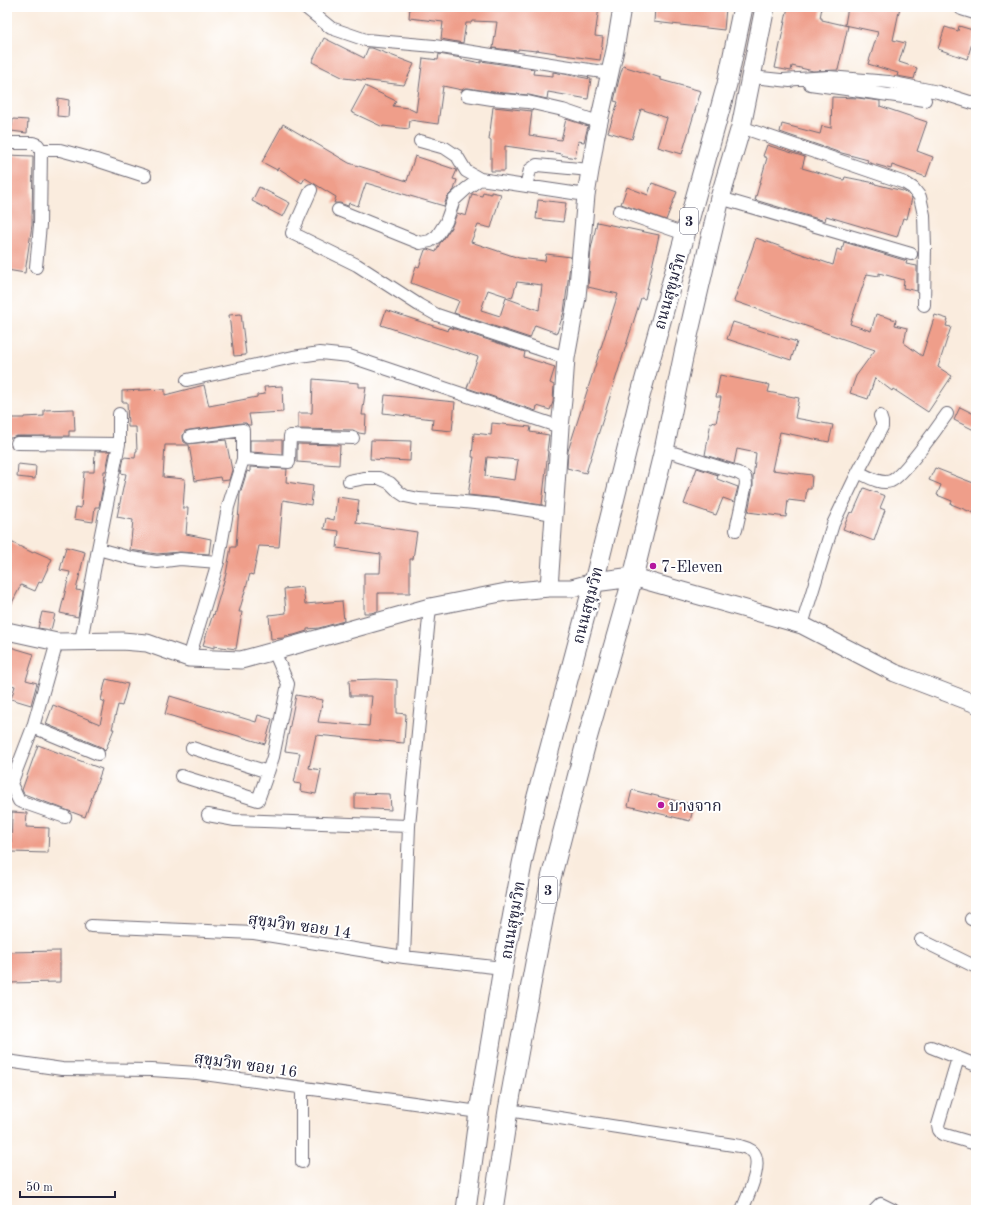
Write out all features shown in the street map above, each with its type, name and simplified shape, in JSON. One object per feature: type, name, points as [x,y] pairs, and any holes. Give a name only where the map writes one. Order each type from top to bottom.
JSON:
[{"type":"main road","name":"ถนนสุขุมวิท","points":[[466,1210],[479,1112],[503,968],[522,864],[536,800],[594,582],[639,400],[727,84],[743,7]]},
{"type":"main road","name":"ถนนสุขุมวิท","points":[[494,1210],[508,1110],[556,854],[633,577],[664,450],[686,345],[720,198],[741,127],[765,7]]},
{"type":"main road","points":[[711,140],[735,148]]},
{"type":"main road","points":[[594,582],[633,577]]},
{"type":"street","points":[[305,7],[331,28],[366,40],[434,46],[609,73]]},
{"type":"street","points":[[549,588],[566,358],[577,297],[586,195],[598,122],[615,50],[622,7]]},
{"type":"street","points":[[963,7],[976,11]]},
{"type":"street","points":[[752,77],[925,100]]},
{"type":"street","points":[[783,80],[829,77],[889,82],[938,92],[976,104]]},
{"type":"street","points":[[467,95],[528,102],[563,110],[598,122]]},
{"type":"street","points":[[741,127],[905,183],[913,188],[920,197],[924,216],[924,305]]},
{"type":"street","points":[[420,141],[446,148],[457,156],[466,171],[480,179],[586,195]]},
{"type":"street","points":[[7,143],[33,143],[38,145],[41,150],[40,225],[36,267]]},
{"type":"street","points":[[41,150],[60,150],[145,176]]},
{"type":"street","points":[[526,186],[530,170],[538,165],[590,170]]},
{"type":"street","points":[[338,210],[420,243],[430,241],[437,236],[446,222],[454,200],[480,179]]},
{"type":"street","points":[[311,190],[292,233],[356,265],[437,315],[566,358]]},
{"type":"street","points":[[720,198],[911,254]]},
{"type":"street","points":[[619,211],[685,234]]},
{"type":"street","points":[[187,380],[294,357],[320,353],[349,356],[560,427]]},
{"type":"street","points":[[81,642],[118,444],[119,414]]},
{"type":"street","points":[[858,472],[882,482],[891,481],[912,460],[947,414]]},
{"type":"street","points":[[802,625],[833,524],[882,427],[880,416]]},
{"type":"street","points":[[189,658],[218,562],[228,507],[243,459],[243,430],[190,438]]},
{"type":"street","points":[[243,459],[289,462],[290,436],[353,438]]},
{"type":"street","points":[[17,443],[118,444]]},
{"type":"street","points":[[664,450],[738,472],[745,477],[746,484],[736,530]]},
{"type":"street","points":[[349,481],[365,478],[379,478],[390,483],[405,496],[419,499],[494,505],[554,514]]},
{"type":"street","points":[[98,549],[131,558],[157,562],[180,559],[218,562]]},
{"type":"street","points":[[633,577],[802,625],[895,672],[976,704]]},
{"type":"street","points":[[7,631],[57,642],[147,642],[189,658],[240,660],[430,607],[506,592],[549,588],[572,588],[594,582]]},
{"type":"street","points":[[404,957],[409,826],[430,607]]},
{"type":"street","points":[[57,642],[33,728],[9,784],[19,801],[65,817]]},
{"type":"street","points":[[181,776],[258,800],[273,757],[288,684],[274,651]]},
{"type":"street","points":[[33,728],[98,754]]},
{"type":"street","points":[[192,748],[268,772]]},
{"type":"street","points":[[208,815],[235,820],[409,826]]},
{"type":"street","name":"สุขุมวิท ซอย 14","points":[[91,926],[254,933],[404,957],[503,968]]},
{"type":"street","points":[[921,940],[976,967]]},
{"type":"street","points":[[931,1047],[976,1065]]},
{"type":"street","points":[[958,1058],[938,1125],[939,1130],[942,1134],[976,1144]]},
{"type":"street","name":"สุขุมวิท ซอย 16","points":[[7,1061],[62,1069],[152,1070],[197,1073],[479,1112]]},
{"type":"street","points":[[302,1088],[302,1162]]},
{"type":"street","points":[[508,1110],[740,1146],[752,1151],[757,1160],[757,1170],[742,1210]]},
{"type":"street","points":[[875,1210],[881,1204],[893,1210]]},
{"type":"building","points":[[410,7],[452,9],[452,7],[599,7],[595,36],[603,37],[600,60],[536,50],[518,49],[518,51],[493,48],[497,22],[472,21],[471,23],[466,23],[463,43],[441,39],[443,22],[409,18]]},
{"type":"building","points":[[655,7],[726,8],[724,30],[654,22]]},
{"type":"building","points":[[788,7],[822,7],[820,18],[822,18],[822,20],[848,26],[838,70],[813,71],[792,66],[791,71],[775,68]]},
{"type":"building","points":[[848,7],[900,7],[893,40],[905,43],[899,62],[917,68],[914,79],[897,76],[898,73],[868,64],[878,32],[845,25]]},
{"type":"building","points":[[959,26],[976,31],[967,59],[938,49],[945,27],[958,31]]},
{"type":"building","points":[[324,38],[364,58],[368,48],[372,48],[414,64],[404,85],[344,78],[312,62]]},
{"type":"building","points":[[439,54],[481,63],[481,61],[534,69],[533,74],[553,76],[553,72],[591,79],[588,99],[548,92],[547,99],[529,95],[468,88],[462,90],[443,86],[438,124],[410,120],[409,129],[383,127],[351,112],[365,86],[396,101],[393,106],[408,108],[416,112],[423,58],[438,60]]},
{"type":"building","points":[[623,66],[661,78],[661,80],[701,91],[682,154],[658,147],[667,118],[641,109],[632,139],[608,132],[618,102],[614,101]]},
{"type":"building","points":[[832,97],[880,101],[880,106],[927,122],[917,151],[933,157],[926,177],[892,165],[891,169],[870,163],[867,162],[868,160],[838,152],[780,132],[782,124],[820,134],[822,126],[831,128]]},
{"type":"building","points":[[58,98],[69,100],[68,117],[57,116]]},
{"type":"building","points":[[493,107],[532,111],[529,135],[561,140],[566,119],[588,126],[584,142],[578,141],[575,158],[561,155],[562,154],[505,146],[505,171],[491,171],[491,140],[489,140]]},
{"type":"building","points":[[13,119],[28,120],[27,133],[11,131]]},
{"type":"building","points":[[283,124],[349,163],[407,181],[415,156],[457,170],[453,179],[457,180],[454,190],[447,197],[444,206],[366,183],[358,206],[349,203],[348,206],[340,203],[334,203],[336,197],[305,178],[302,183],[278,168],[277,170],[262,162]]},
{"type":"building","points":[[767,145],[805,157],[802,168],[844,180],[845,177],[875,183],[903,191],[908,194],[912,198],[907,219],[903,218],[897,237],[826,216],[825,221],[755,200],[767,158],[763,156]]},
{"type":"building","points":[[7,155],[33,156],[32,225],[25,273],[7,270]]},
{"type":"building","points":[[652,183],[677,192],[666,220],[621,204],[627,187],[648,195]]},
{"type":"building","points":[[259,187],[290,203],[283,217],[252,201]]},
{"type":"building","points":[[483,192],[501,194],[491,228],[478,225],[471,242],[519,258],[545,261],[546,254],[571,257],[564,312],[557,333],[535,325],[530,338],[454,313],[459,301],[411,283],[416,266],[419,267],[425,250],[427,249],[436,252],[440,243],[452,226],[457,213],[466,216],[472,194],[482,196]],"holes":[[[517,282],[542,285],[539,310],[506,298],[500,316],[481,310],[488,290],[512,298]]]},
{"type":"building","points":[[538,200],[566,203],[563,222],[536,219]]},
{"type":"building","points":[[597,222],[659,235],[645,299],[641,298],[586,473],[567,468],[568,451],[618,294],[588,287],[591,249]]},
{"type":"building","points":[[756,238],[833,265],[837,249],[842,251],[844,242],[907,261],[906,264],[917,266],[917,291],[903,288],[904,280],[879,273],[879,276],[867,274],[850,324],[871,331],[876,314],[896,320],[895,325],[907,328],[904,343],[922,356],[935,315],[948,319],[946,326],[951,327],[938,367],[952,376],[928,412],[893,389],[892,391],[875,378],[868,399],[850,393],[856,376],[875,350],[734,301]]},
{"type":"building","points":[[386,310],[448,331],[449,327],[525,352],[524,357],[555,367],[550,383],[554,385],[553,402],[550,410],[537,406],[536,411],[467,388],[478,357],[381,325]]},
{"type":"building","points":[[241,314],[246,355],[234,356],[229,315]]},
{"type":"building","points":[[733,322],[797,342],[791,360],[727,339]]},
{"type":"building","points":[[720,375],[770,385],[768,392],[799,398],[795,418],[833,425],[829,442],[780,432],[772,470],[812,475],[811,489],[807,489],[805,502],[788,500],[786,517],[748,512],[753,486],[756,453],[737,449],[734,464],[705,455],[711,422],[716,423],[721,397],[716,397]]},
{"type":"building","points":[[313,379],[359,383],[359,387],[366,387],[362,415],[366,415],[365,434],[353,430],[298,429],[298,413],[312,413]]},
{"type":"building","points":[[204,385],[209,406],[257,397],[257,395],[265,394],[264,387],[282,386],[283,412],[249,414],[251,425],[242,423],[185,431],[183,438],[184,442],[188,444],[226,440],[232,470],[229,480],[221,481],[220,477],[195,481],[189,445],[165,445],[163,477],[185,479],[183,508],[188,508],[186,534],[211,539],[209,554],[180,552],[157,554],[130,550],[133,520],[117,517],[126,474],[121,473],[124,457],[135,458],[137,451],[136,427],[128,427],[127,402],[122,402],[122,391],[165,389],[165,395]]},
{"type":"building","points":[[385,395],[455,402],[452,431],[432,429],[433,419],[383,413]]},
{"type":"building","points":[[960,407],[976,415],[976,431],[954,420]]},
{"type":"building","points":[[74,409],[75,431],[69,431],[69,436],[17,436],[7,438],[7,425],[11,424],[11,418],[44,416],[44,410]]},
{"type":"building","points":[[492,423],[531,427],[530,432],[549,435],[542,505],[468,495],[474,457],[472,457],[474,433],[491,435]],"holes":[[[487,457],[518,460],[515,480],[485,476]]]},
{"type":"building","points":[[250,440],[282,440],[282,454],[250,452]]},
{"type":"building","points":[[371,440],[411,441],[410,461],[370,459]]},
{"type":"building","points":[[297,444],[340,445],[339,465],[297,462]]},
{"type":"building","points":[[95,451],[110,451],[106,471],[104,471],[99,507],[95,507],[93,522],[74,519],[76,507],[81,508],[84,472],[94,472]]},
{"type":"building","points":[[18,464],[36,466],[35,479],[17,477]]},
{"type":"building","points":[[250,467],[287,469],[286,482],[313,486],[311,505],[283,500],[279,547],[259,546],[253,575],[250,574],[239,612],[242,612],[236,649],[214,646],[214,648],[203,645],[213,614],[214,615],[226,574],[231,547],[236,547],[240,494],[247,471],[250,472]]},
{"type":"building","points":[[697,468],[718,475],[717,479],[738,487],[734,502],[723,498],[716,515],[684,504]]},
{"type":"building","points":[[935,468],[976,484],[976,514],[951,504],[952,501],[937,495],[941,485],[929,480]]},
{"type":"building","points":[[864,488],[885,496],[880,508],[885,510],[874,541],[843,529],[850,512],[853,513]]},
{"type":"building","points":[[337,497],[359,500],[356,523],[417,532],[413,559],[410,559],[410,593],[378,593],[378,611],[364,613],[364,573],[380,573],[381,554],[337,548],[339,531],[324,529],[326,518],[334,520]]},
{"type":"building","points":[[7,540],[33,553],[34,551],[52,559],[41,583],[39,582],[35,591],[21,585],[7,613]]},
{"type":"building","points":[[66,547],[85,552],[76,590],[83,591],[78,617],[60,613],[70,572],[60,570]]},
{"type":"building","points":[[303,587],[305,604],[342,601],[344,621],[319,628],[307,629],[307,631],[285,636],[285,638],[271,639],[269,615],[286,613],[284,589]]},
{"type":"building","points":[[42,612],[55,614],[51,630],[38,628]]},
{"type":"building","points":[[7,646],[34,654],[26,680],[37,683],[31,705],[11,699],[15,686],[7,684]]},
{"type":"building","points":[[106,679],[128,684],[122,706],[118,705],[112,729],[114,729],[105,751],[101,747],[46,724],[53,705],[100,724],[105,702],[101,700]]},
{"type":"building","points":[[349,680],[397,680],[397,713],[406,714],[404,743],[316,735],[309,768],[321,770],[316,794],[300,791],[301,784],[294,783],[300,753],[285,751],[296,695],[323,700],[318,722],[369,726],[372,696],[350,696]]},
{"type":"building","points":[[170,696],[256,722],[258,715],[272,719],[265,744],[165,714]]},
{"type":"building","points":[[38,745],[102,769],[85,817],[24,794],[22,790]]},
{"type":"building","name":"บางจาก","points":[[632,790],[694,805],[690,821],[628,806]]},
{"type":"building","points":[[355,793],[390,794],[391,810],[355,808]]},
{"type":"building","points":[[12,812],[27,813],[26,827],[49,828],[48,853],[11,852]]},
{"type":"building","points":[[60,951],[60,982],[7,983],[7,952]]},
{"type":"place","name":"7-Eleven","points":[[653,566]]},
{"type":"place","name":"บางจาก","points":[[661,805]]}]
